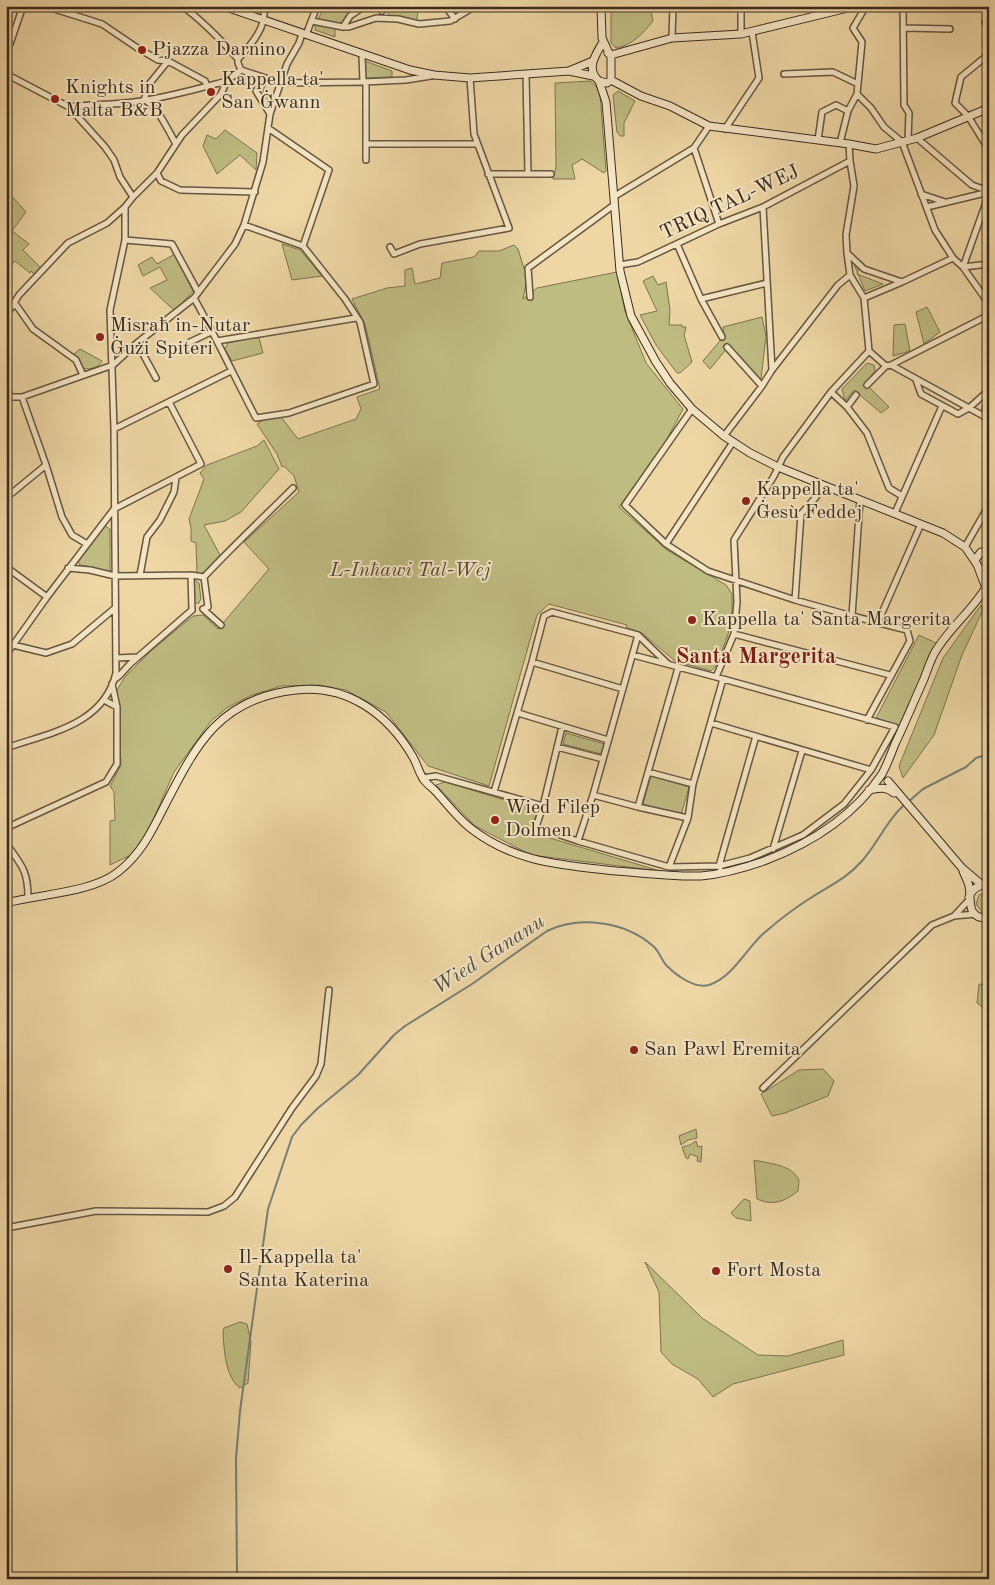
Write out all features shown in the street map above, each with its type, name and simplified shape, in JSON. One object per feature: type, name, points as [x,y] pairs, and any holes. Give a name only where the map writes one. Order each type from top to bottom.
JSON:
[{"type":"street","points":[[10,44],[23,6]]},
{"type":"street","points":[[45,6],[102,24],[158,60],[168,61],[205,81],[207,86]]},
{"type":"street","points":[[182,6],[198,18],[238,59],[241,70]]},
{"type":"street","points":[[223,6],[362,55],[410,70],[434,75],[470,78],[569,71],[610,81],[641,96],[670,106],[709,126],[725,129],[840,142],[876,149],[917,138],[989,108]]},
{"type":"street","points":[[238,59],[255,41],[265,13],[263,6]]},
{"type":"street","points":[[6,388],[8,397],[22,397],[113,365],[196,295],[235,244],[244,225],[263,162],[270,114],[287,64],[312,21],[317,6]]},
{"type":"street","points":[[343,27],[350,16],[365,6]]},
{"type":"street","points":[[377,6],[382,11]]},
{"type":"street","points":[[445,6],[455,20]]},
{"type":"street","points":[[312,21],[343,27],[349,27],[376,18],[398,19],[419,24],[450,22],[474,7],[484,6]]},
{"type":"street","points":[[602,6],[603,42],[610,54],[610,81],[606,102],[619,264],[632,316],[639,333],[670,383],[692,409],[724,436],[778,467],[921,524],[942,533],[965,547],[987,551]]},
{"type":"street","points":[[672,38],[673,6]]},
{"type":"street","points":[[740,34],[741,6]]},
{"type":"street","points":[[596,54],[602,52],[610,54],[672,38],[752,32],[845,7],[856,6]]},
{"type":"street","points":[[840,142],[848,111],[857,94],[862,42],[853,28],[866,6]]},
{"type":"street","points":[[903,6],[904,105],[909,113],[905,141],[921,194],[935,230],[953,258],[963,267],[989,304]]},
{"type":"street","points":[[989,18],[985,22],[989,26]]},
{"type":"street","points":[[904,28],[950,29]]},
{"type":"street","points":[[725,129],[758,78],[752,32]]},
{"type":"street","points":[[603,42],[593,61],[592,69],[606,102]]},
{"type":"street","points":[[989,54],[961,77],[955,103],[968,116],[989,150]]},
{"type":"street","points":[[362,55],[365,82],[366,160]]},
{"type":"street","points":[[144,100],[150,83],[168,61]]},
{"type":"street","points":[[569,71],[593,61]]},
{"type":"street","points":[[241,70],[281,82],[365,82],[406,80],[434,75]]},
{"type":"street","points":[[6,316],[10,305],[68,243],[107,223],[125,207],[157,173],[182,135],[221,94],[228,81],[241,70]]},
{"type":"street","points":[[784,74],[833,72],[858,84]]},
{"type":"street","points":[[6,74],[69,107],[105,147],[114,160],[120,178],[133,197]]},
{"type":"street","points":[[526,74],[528,174]]},
{"type":"street","points":[[390,247],[394,254],[420,244],[509,228],[474,134],[470,78]]},
{"type":"street","points":[[69,107],[144,100],[228,81]]},
{"type":"street","points":[[256,91],[270,114]]},
{"type":"street","points":[[857,94],[871,108],[884,127],[905,141]]},
{"type":"street","points":[[144,100],[149,103],[160,117],[176,144]]},
{"type":"street","points":[[818,140],[822,112],[836,105],[848,111]]},
{"type":"street","points":[[615,196],[694,148],[709,126]]},
{"type":"street","points":[[268,128],[329,170],[303,246]]},
{"type":"street","points":[[917,138],[972,185],[989,192]]},
{"type":"street","points":[[366,144],[477,144]]},
{"type":"street","points":[[849,144],[854,186],[846,235],[847,253],[850,275],[864,298],[869,351],[888,366],[986,417],[989,391]]},
{"type":"street","points":[[850,160],[854,152],[861,146]]},
{"type":"street","points":[[694,148],[719,224]]},
{"type":"street","name":"TRIQ TAL-WEJ","points":[[619,264],[638,262],[719,224],[763,207],[850,160]]},
{"type":"street","points":[[157,173],[161,180],[180,190],[255,192]]},
{"type":"street","points":[[488,174],[551,174]]},
{"type":"street","points":[[926,207],[989,192]]},
{"type":"street","points":[[963,267],[989,192]]},
{"type":"street","points":[[921,194],[946,202]]},
{"type":"street","points":[[530,297],[528,268],[614,205]]},
{"type":"street","points":[[6,748],[80,722],[99,708],[113,681],[116,658],[113,365],[110,310],[125,240],[125,207]]},
{"type":"street","points":[[763,207],[772,370]]},
{"type":"street","points":[[125,240],[172,244],[231,371],[256,418],[289,413],[374,384],[360,322],[345,299],[303,246],[244,225]]},
{"type":"street","points":[[677,244],[701,299],[722,337]]},
{"type":"street","points":[[847,253],[864,269],[902,282]]},
{"type":"street","points":[[864,298],[953,258]]},
{"type":"street","points":[[963,267],[989,264]]},
{"type":"street","points":[[724,436],[838,285],[850,275]]},
{"type":"street","points":[[701,299],[767,282]]},
{"type":"street","points":[[10,305],[33,329],[76,360],[83,376]]},
{"type":"street","points":[[867,385],[888,366],[989,315]]},
{"type":"street","points":[[217,341],[356,318]]},
{"type":"street","points":[[190,342],[213,331]]},
{"type":"street","points":[[137,343],[156,378]]},
{"type":"street","points":[[727,347],[762,386]]},
{"type":"street","points":[[716,677],[734,634],[737,602],[734,540],[774,476],[783,457],[831,392],[869,351]]},
{"type":"street","points":[[114,429],[231,371]]},
{"type":"street","points":[[916,379],[921,394],[958,414],[969,408],[989,391]]},
{"type":"street","points":[[831,392],[867,433],[886,484],[902,496]]},
{"type":"street","points":[[846,407],[856,395]]},
{"type":"street","points":[[22,397],[62,517],[72,535],[87,544]]},
{"type":"street","points":[[6,654],[114,508],[201,464],[168,402]]},
{"type":"street","points":[[895,513],[942,406]]},
{"type":"street","points":[[692,409],[625,505],[666,544],[708,571],[795,600],[907,630],[910,641],[867,720]]},
{"type":"street","points":[[666,544],[733,442]]},
{"type":"street","points":[[6,495],[12,493],[46,465]]},
{"type":"street","points":[[140,575],[147,537],[160,520],[171,499],[176,478]]},
{"type":"street","points":[[795,600],[801,514],[816,497],[823,485]]},
{"type":"street","points":[[204,577],[240,538],[263,520],[293,488]]},
{"type":"street","points":[[852,616],[860,500]]},
{"type":"street","points":[[965,547],[989,505]]},
{"type":"street","points":[[878,622],[921,524]]},
{"type":"street","points":[[562,727],[536,827],[669,867],[720,869],[780,855],[814,838],[846,815],[880,783],[890,755],[934,654],[982,595],[987,585],[965,547]]},
{"type":"street","points":[[987,551],[976,557],[977,565],[983,570],[989,570]]},
{"type":"street","points":[[6,567],[47,597]]},
{"type":"street","points":[[68,568],[90,570],[115,576],[191,575],[204,577]]},
{"type":"street","points":[[191,575],[192,610]]},
{"type":"street","points":[[113,681],[192,610],[208,607],[204,577]]},
{"type":"street","points":[[13,646],[46,653],[72,644],[115,608]]},
{"type":"street","points":[[203,609],[220,625]]},
{"type":"street","points":[[494,792],[544,616],[552,612],[638,635],[668,664]]},
{"type":"street","points":[[734,634],[890,676]]},
{"type":"street","points":[[578,841],[593,795],[638,635]]},
{"type":"street","points":[[6,903],[94,885],[111,877],[142,848],[200,742],[218,723],[246,704],[279,693],[296,690],[325,690],[350,696],[363,704],[387,722],[397,734],[414,758],[422,778],[466,824],[487,840],[524,857],[552,864],[657,875],[704,876],[803,835],[844,804],[871,770],[895,727],[633,655]]},
{"type":"street","points":[[116,658],[138,658]]},
{"type":"street","points":[[532,662],[623,689]]},
{"type":"street","points":[[116,666],[130,664]]},
{"type":"street","points":[[638,807],[678,668]]},
{"type":"street","points":[[669,867],[688,818],[693,784],[723,679]]},
{"type":"street","points":[[6,828],[106,782],[117,764],[117,707],[113,681]]},
{"type":"street","points":[[104,700],[117,707]]},
{"type":"street","points":[[518,713],[608,740]]},
{"type":"street","points":[[711,723],[871,770]]},
{"type":"street","points":[[720,869],[756,736]]},
{"type":"street","points":[[557,747],[603,760]]},
{"type":"street","points":[[773,849],[802,750]]},
{"type":"street","points":[[648,772],[693,784]]},
{"type":"street","points":[[422,778],[436,776],[543,806]]},
{"type":"street","points":[[880,783],[882,788],[894,790]]},
{"type":"street","points":[[880,783],[894,790],[962,868],[985,885]]},
{"type":"street","points":[[593,795],[688,818]]},
{"type":"street","points":[[6,843],[28,879],[28,898]]},
{"type":"street","points":[[962,868],[969,886],[969,899],[972,910],[979,917],[989,918]]},
{"type":"street","points":[[954,916],[969,899],[974,889],[985,885]]},
{"type":"street","points":[[763,1088],[932,925],[954,916],[975,914]]},
{"type":"street","points":[[6,1228],[96,1211],[208,1212],[224,1206],[235,1197],[292,1108],[316,1076],[320,1064],[329,990]]},
{"type":"green space","points":[[324,6],[363,6],[350,15],[341,25],[318,20]]},
{"type":"green space","points":[[382,6],[442,6],[446,11],[418,11],[417,19],[413,21],[391,17]]},
{"type":"green space","points":[[611,6],[650,6],[653,21],[632,42],[616,48],[611,43]]},
{"type":"green space","points":[[316,24],[335,27],[335,37],[315,30]]},
{"type":"green space","points":[[365,61],[392,71],[392,77],[365,78]]},
{"type":"green space","points":[[255,77],[267,81],[263,91],[272,95],[269,105],[260,95],[259,91],[243,84],[244,78]]},
{"type":"green space","points":[[590,81],[597,87],[600,94],[606,171],[604,173],[582,159],[572,165],[575,179],[553,179],[556,167],[555,83]]},
{"type":"green space","points":[[618,91],[635,101],[624,123],[624,136],[620,136],[617,132],[613,95]]},
{"type":"green space","points":[[225,130],[257,153],[256,170],[240,155],[217,174],[203,146],[207,135],[216,139]]},
{"type":"green space","points":[[7,191],[26,212],[12,231],[29,244],[23,250],[42,269],[35,275],[15,261],[6,271]]},
{"type":"green space","points":[[282,244],[300,250],[322,276],[292,280]]},
{"type":"green space","name":"L-Inħawi Tal-Wej","points":[[514,245],[518,249],[527,278],[523,299],[537,288],[617,272],[625,311],[646,363],[683,409],[666,441],[619,507],[667,550],[726,585],[732,594],[732,611],[728,635],[716,666],[711,671],[675,661],[642,633],[626,627],[627,625],[549,604],[537,615],[489,786],[428,766],[386,712],[346,690],[319,685],[282,686],[252,695],[228,707],[211,721],[174,772],[148,832],[131,855],[110,865],[110,821],[115,820],[114,792],[110,786],[121,765],[117,690],[125,677],[152,650],[193,616],[203,615],[218,629],[269,569],[244,542],[299,492],[294,476],[284,466],[282,467],[277,454],[257,424],[263,420],[281,417],[298,439],[356,419],[361,409],[357,397],[380,389],[365,324],[352,299],[387,288],[405,286],[405,270],[412,268],[415,284],[440,278],[442,263],[474,257],[479,251],[499,251]]},
{"type":"green space","points":[[175,254],[193,291],[175,311],[150,288],[167,280],[160,267],[143,276],[138,265],[152,257],[157,264]]},
{"type":"green space","points":[[854,264],[859,268],[857,273]]},
{"type":"green space","points":[[858,274],[883,284],[865,291]]},
{"type":"green space","points":[[653,276],[658,285],[666,282],[670,310],[669,325],[682,325],[682,327],[686,327],[684,335],[692,362],[680,373],[677,373],[656,345],[640,315],[657,311],[643,281]]},
{"type":"green space","points":[[927,307],[940,332],[924,344],[916,312]]},
{"type":"green space","points":[[762,317],[766,336],[761,379],[729,346],[710,369],[703,361],[724,336],[723,327]]},
{"type":"green space","points":[[905,324],[910,351],[893,356],[894,325]]},
{"type":"green space","points":[[254,337],[259,338],[263,353],[232,361],[225,349],[228,343]]},
{"type":"green space","points":[[80,349],[102,361],[101,363],[94,368],[83,368],[74,354]]},
{"type":"green space","points":[[867,363],[874,365],[875,371],[865,383],[889,407],[881,413],[854,390],[845,401],[842,389]]},
{"type":"green space","points":[[264,440],[279,469],[241,512],[225,521],[204,525],[220,555],[208,570],[197,574],[196,543],[191,541],[189,519],[204,479],[200,473],[207,465],[257,446]]},
{"type":"green space","points":[[105,526],[110,529],[110,573],[80,565],[78,561]]},
{"type":"green space","points":[[193,579],[199,583],[201,599],[198,604],[194,600]]},
{"type":"green space","points":[[981,605],[983,610],[962,655],[934,735],[903,778],[899,766],[943,658]]},
{"type":"green space","points":[[919,635],[938,644],[928,660],[901,726],[876,718]]},
{"type":"green space","points":[[566,733],[604,744],[601,754],[563,744]]},
{"type":"green space","points":[[651,776],[689,787],[681,815],[643,804]]},
{"type":"green space","points":[[445,782],[538,810],[530,832],[660,871],[531,855],[475,826],[436,785]]},
{"type":"green space","points":[[989,893],[989,913],[982,912],[976,904],[979,895]]},
{"type":"green space","points":[[979,984],[989,985],[989,1012],[977,1003]]},
{"type":"green space","points":[[823,1069],[834,1081],[828,1096],[785,1113],[772,1116],[761,1094],[799,1070]]},
{"type":"green space","points":[[696,1129],[697,1138],[688,1140],[681,1145],[679,1136]]},
{"type":"green space","points":[[696,1141],[698,1147],[702,1146],[701,1162],[697,1161],[698,1157],[690,1154],[688,1159],[686,1158],[682,1147]]},
{"type":"green space","points":[[754,1160],[791,1171],[799,1180],[798,1191],[778,1202],[757,1199]]},
{"type":"green space","points":[[744,1199],[750,1201],[751,1221],[736,1218],[731,1213]]},
{"type":"green space","points":[[645,1262],[702,1318],[758,1355],[788,1356],[843,1340],[844,1355],[733,1384],[713,1397],[698,1379],[672,1364],[661,1352],[659,1292]]},
{"type":"green space","points":[[240,1322],[247,1324],[251,1342],[248,1383],[240,1388],[228,1370],[223,1332],[224,1328]]},
{"type":"waterway","name":"Wied Gananu","points":[[908,802],[923,789],[966,767],[976,758],[989,754]]},
{"type":"waterway","name":"Wied Gananu","points":[[237,1579],[236,1458],[240,1411],[268,1209],[292,1137],[301,1125],[318,1108],[358,1075],[394,1035],[405,1026],[472,984],[547,931],[560,926],[588,922],[616,926],[630,931],[653,946],[666,965],[691,983],[703,986],[718,981],[732,969],[764,933],[797,907],[843,878],[855,868],[904,805]]},
{"type":"place","name":"Pjazza Darnino","points":[[142,50]]},
{"type":"place","name":"Kappella ta' San Ġwann","points":[[211,92]]},
{"type":"place","name":"Knights in Malta B&B","points":[[55,99]]},
{"type":"place","name":"Misraħ in-Nutar Ġużi Spiteri","points":[[100,337]]},
{"type":"place","name":"Kappella ta' Ġesù Feddej","points":[[746,501]]},
{"type":"place","name":"Kappella ta' Santa Margerita","points":[[692,620]]},
{"type":"place","name":"Wied Filep Dolmen","points":[[495,820]]},
{"type":"place","name":"San Pawl Eremita","points":[[634,1050]]},
{"type":"place","name":"Il-Kappella ta' Santa Katerina","points":[[228,1269]]},
{"type":"place","name":"Fort Mosta","points":[[716,1271]]},
{"type":"district","name":"Santa Margerita","points":[[756,657]]}]
